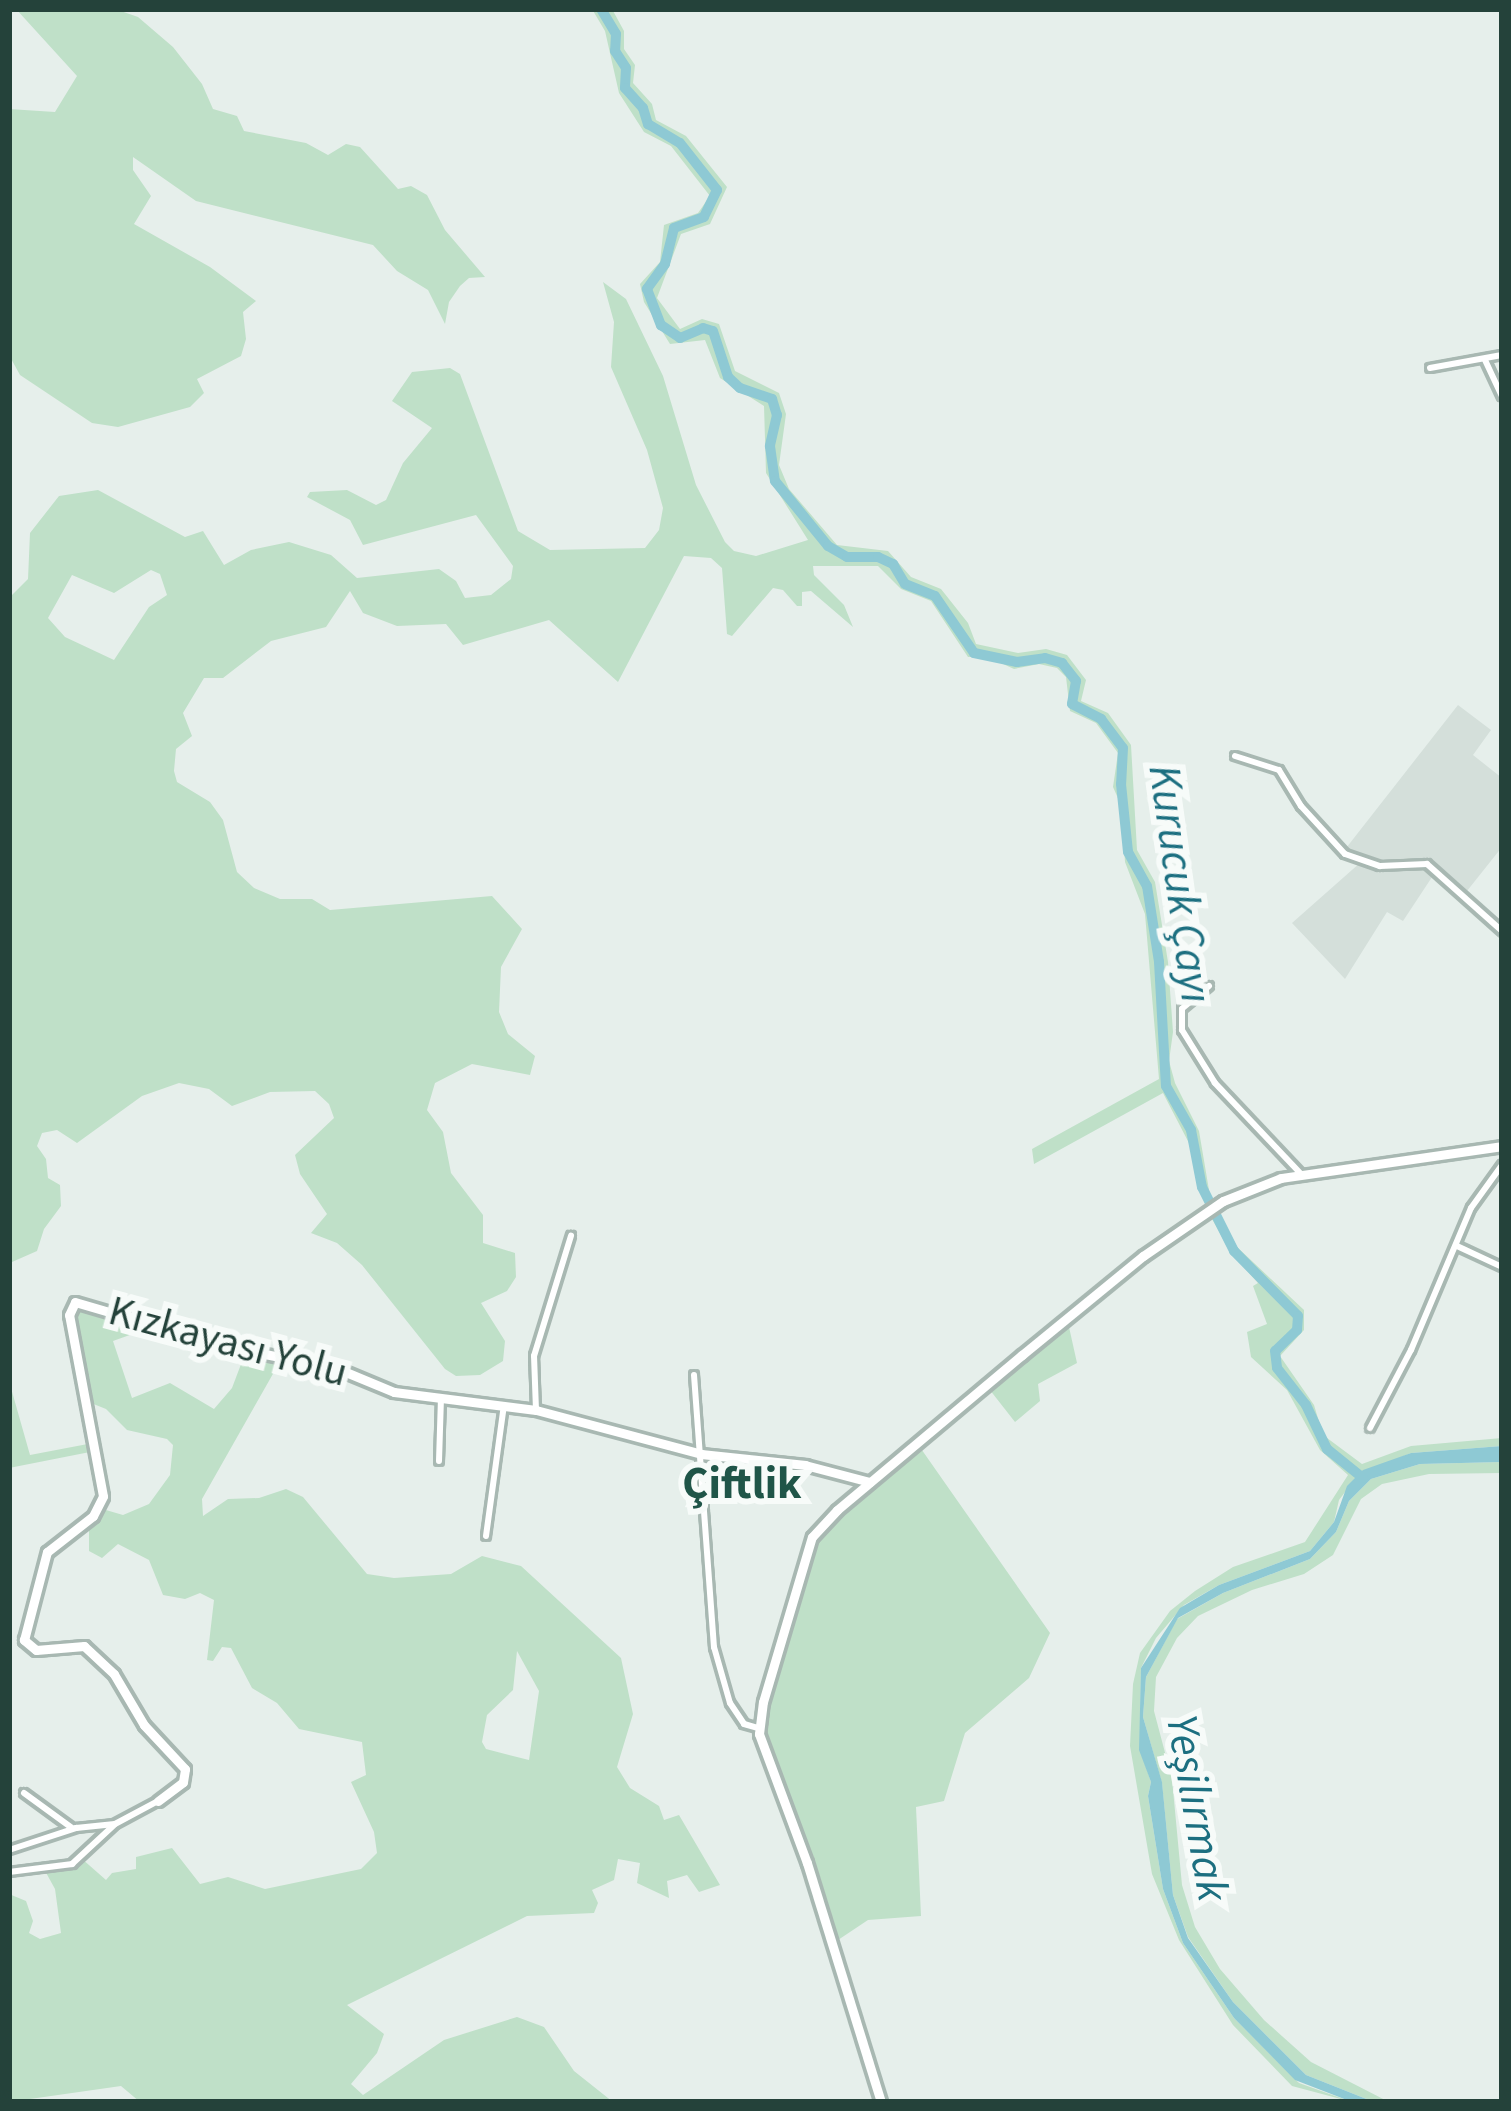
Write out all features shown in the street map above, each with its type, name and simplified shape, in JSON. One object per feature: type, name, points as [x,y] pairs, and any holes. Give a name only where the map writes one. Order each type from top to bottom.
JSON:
[{"type":"street","points":[[1430,368],[1502,355]]},
{"type":"street","points":[[1485,360],[1502,396]]},
{"type":"street","points":[[1234,756],[1279,770],[1301,806],[1346,854],[1381,866],[1427,863],[1502,931]]},
{"type":"street","points":[[1209,986],[1180,1012],[1182,1030],[1215,1083],[1301,1174]]},
{"type":"street","points":[[881,2102],[758,1728],[808,1546],[822,1524],[1144,1256],[1222,1202],[1301,1174],[1502,1146]]},
{"type":"street","points":[[1370,1428],[1471,1208],[1502,1165]]},
{"type":"street","points":[[536,1410],[534,1356],[571,1236]]},
{"type":"street","points":[[1457,1246],[1502,1267]]},
{"type":"street","name":"Kızkayası Yolu","points":[[158,1801],[183,1782],[185,1768],[139,1719],[114,1674],[84,1646],[36,1650],[24,1640],[47,1552],[93,1516],[103,1496],[71,1305],[83,1301],[118,1317],[347,1371],[394,1392],[536,1410],[701,1454],[831,1469],[870,1482]]},
{"type":"street","points":[[694,1375],[704,1561],[717,1662],[735,1712],[747,1727],[758,1728]]},
{"type":"street","points":[[439,1461],[441,1398]]},
{"type":"street","points":[[486,1535],[504,1405]]},
{"type":"street","points":[[24,1792],[58,1821],[76,1828]]},
{"type":"street","points":[[9,1872],[72,1864],[115,1824],[158,1801]]},
{"type":"street","points":[[9,1850],[76,1828],[115,1824]]},
{"type":"shaded area","points":[[1458,705],[1491,730],[1473,755],[1502,778],[1502,847],[1463,896],[1436,871],[1403,921],[1387,912],[1345,979],[1292,923],[1361,862],[1343,852]]},
{"type":"green space","points":[[16,9],[115,9],[138,17],[173,47],[202,84],[213,109],[237,116],[244,131],[306,143],[328,155],[346,144],[360,147],[398,189],[411,186],[427,195],[445,230],[485,277],[469,278],[460,286],[449,302],[445,324],[428,290],[397,271],[373,245],[196,201],[133,157],[133,170],[151,196],[134,224],[210,267],[256,301],[243,312],[246,339],[241,356],[197,379],[204,393],[190,407],[118,427],[92,423],[20,375],[9,355],[9,109],[55,112],[77,76]]},
{"type":"green space","points":[[592,9],[612,9],[624,31],[624,49],[635,65],[633,83],[652,104],[656,120],[686,136],[727,187],[710,224],[681,234],[657,298],[680,329],[702,319],[719,324],[735,371],[779,393],[786,414],[779,465],[789,489],[837,545],[888,551],[911,577],[941,589],[968,623],[976,644],[1018,653],[1046,649],[1067,655],[1086,680],[1081,701],[1108,713],[1131,745],[1137,850],[1155,882],[1168,962],[1173,1032],[1169,1061],[1175,1083],[1199,1131],[1210,1196],[1237,1247],[1304,1310],[1304,1330],[1280,1356],[1314,1405],[1323,1435],[1362,1464],[1411,1446],[1502,1438],[1502,1446],[1411,1453],[1358,1475],[1339,1500],[1334,1522],[1310,1551],[1219,1585],[1184,1605],[1156,1638],[1141,1668],[1140,1749],[1151,1782],[1148,1796],[1163,1889],[1183,1943],[1234,2018],[1299,2083],[1352,2102],[1292,2086],[1233,2025],[1179,1940],[1152,1874],[1130,1746],[1133,1684],[1140,1653],[1170,1611],[1195,1591],[1233,1567],[1305,1542],[1348,1475],[1320,1450],[1287,1390],[1251,1357],[1247,1332],[1267,1324],[1253,1286],[1258,1283],[1231,1253],[1212,1219],[1191,1147],[1163,1093],[1034,1164],[1032,1149],[1159,1079],[1145,914],[1125,862],[1121,805],[1113,787],[1118,753],[1096,723],[1070,711],[1066,677],[1057,668],[1039,664],[1014,669],[988,657],[968,657],[931,601],[901,589],[878,566],[813,566],[814,575],[844,605],[853,627],[811,591],[802,592],[802,606],[797,606],[783,590],[773,588],[732,636],[727,634],[722,568],[711,558],[684,556],[618,682],[549,620],[463,645],[446,624],[397,626],[363,613],[350,591],[326,627],[271,641],[223,678],[204,678],[183,713],[192,736],[176,749],[174,771],[177,782],[210,802],[223,820],[237,872],[254,888],[280,899],[312,899],[330,910],[492,896],[522,929],[501,967],[499,1012],[508,1034],[535,1056],[530,1075],[472,1064],[435,1083],[427,1110],[443,1132],[451,1173],[483,1215],[483,1243],[515,1253],[516,1277],[507,1291],[481,1303],[505,1341],[503,1361],[480,1375],[456,1376],[445,1369],[362,1265],[337,1243],[311,1233],[327,1214],[300,1174],[295,1155],[334,1118],[329,1104],[315,1091],[270,1092],[232,1106],[209,1089],[179,1083],[142,1096],[77,1143],[57,1130],[42,1133],[37,1146],[46,1159],[48,1178],[60,1185],[61,1206],[44,1229],[37,1251],[12,1262],[9,1270],[9,598],[28,579],[30,533],[59,496],[98,490],[185,537],[203,531],[224,565],[251,550],[289,542],[331,555],[357,578],[439,569],[456,581],[465,598],[491,595],[511,579],[513,566],[476,515],[363,545],[350,520],[307,497],[310,492],[347,490],[376,505],[386,500],[403,463],[432,428],[392,401],[412,372],[450,368],[460,374],[518,531],[550,550],[645,548],[659,530],[663,508],[647,450],[611,367],[614,322],[603,282],[626,299],[663,376],[696,485],[725,542],[734,551],[756,556],[808,540],[766,473],[764,406],[720,378],[705,340],[670,344],[644,302],[640,284],[660,262],[664,225],[698,213],[710,196],[671,146],[644,132],[619,93],[605,31]],"holes":[[[151,570],[160,574],[167,595],[149,607],[114,660],[65,637],[48,618],[72,575],[114,593]]]},
{"type":"green space","points":[[71,1305],[152,1327],[113,1341],[132,1398],[170,1383],[214,1409],[232,1388],[246,1351],[282,1358],[202,1499],[203,1516],[228,1499],[259,1498],[286,1489],[303,1497],[367,1574],[394,1578],[451,1574],[482,1556],[521,1566],[621,1658],[633,1714],[617,1767],[630,1788],[659,1806],[664,1820],[679,1815],[720,1885],[699,1892],[687,1875],[667,1881],[669,1898],[637,1883],[640,1863],[618,1859],[614,1880],[592,1890],[598,1903],[594,1913],[527,1916],[347,2005],[384,2034],[377,2053],[351,2084],[363,2095],[444,2040],[517,2017],[544,2027],[574,2071],[613,2102],[140,2102],[121,2086],[9,2102],[9,1894],[26,1901],[33,1921],[29,1933],[40,1939],[61,1933],[55,1889],[44,1869],[81,1858],[106,1880],[112,1873],[136,1869],[136,1857],[172,1848],[200,1884],[228,1877],[265,1889],[361,1869],[377,1853],[374,1832],[351,1782],[366,1775],[362,1742],[299,1729],[277,1703],[252,1688],[231,1648],[222,1647],[213,1661],[207,1660],[214,1600],[200,1593],[185,1599],[163,1595],[149,1560],[118,1544],[102,1558],[89,1551],[89,1520],[99,1508],[123,1515],[149,1504],[170,1475],[173,1445],[167,1439],[127,1430],[106,1409],[86,1401]],"holes":[[[517,1651],[539,1691],[529,1760],[486,1749],[482,1742],[487,1715],[513,1690]]]},
{"type":"green space","points":[[1067,1318],[1077,1363],[1038,1384],[1040,1401],[1015,1422],[986,1385]]},
{"type":"green space","points":[[9,1381],[30,1455],[93,1443],[95,1451],[9,1468]]},
{"type":"green space","points":[[917,1443],[1050,1633],[1029,1678],[965,1733],[944,1801],[916,1807],[921,1916],[868,1920],[832,1944],[758,1728],[812,1537]]},
{"type":"green space","points":[[1502,1462],[1502,1473],[1429,1474],[1382,1484],[1361,1499],[1333,1555],[1304,1574],[1252,1590],[1198,1616],[1177,1638],[1156,1677],[1154,1711],[1172,1779],[1182,1885],[1195,1927],[1220,1969],[1264,2020],[1311,2062],[1389,2102],[1374,2102],[1306,2075],[1233,2002],[1188,1937],[1173,1895],[1162,1783],[1143,1717],[1146,1677],[1177,1619],[1223,1593],[1310,1559],[1336,1532],[1349,1501],[1371,1479],[1420,1464]]},
{"type":"water","points":[[1502,1446],[1502,1462],[1420,1464],[1371,1479],[1349,1501],[1336,1532],[1310,1559],[1223,1593],[1178,1618],[1146,1677],[1143,1717],[1162,1782],[1173,1895],[1188,1938],[1233,2002],[1306,2075],[1374,2102],[1352,2102],[1295,2080],[1234,2018],[1183,1943],[1163,1889],[1148,1796],[1151,1782],[1139,1750],[1141,1668],[1180,1608],[1219,1585],[1310,1551],[1334,1522],[1347,1486],[1363,1470],[1411,1453]]},
{"type":"waterway","name":"Kurucuk Çayı","points":[[601,9],[616,34],[615,51],[626,68],[625,88],[643,108],[648,124],[680,143],[717,190],[704,217],[674,228],[665,264],[647,289],[661,325],[680,338],[703,328],[713,331],[728,377],[740,388],[772,399],[777,415],[770,446],[775,481],[828,546],[847,557],[878,557],[893,564],[905,584],[935,596],[974,653],[1017,662],[1045,658],[1062,663],[1076,681],[1072,704],[1101,719],[1123,748],[1121,784],[1128,852],[1147,886],[1159,962],[1166,1086],[1191,1130],[1202,1187],[1234,1251],[1298,1316],[1297,1330],[1275,1351],[1277,1368],[1306,1405],[1327,1449],[1363,1478]]},
{"type":"district","name":"Çiftlik","points":[[742,1485]]},
{"type":"water label","name":"Yeşilırmak","points":[[1196,1808]]}]
